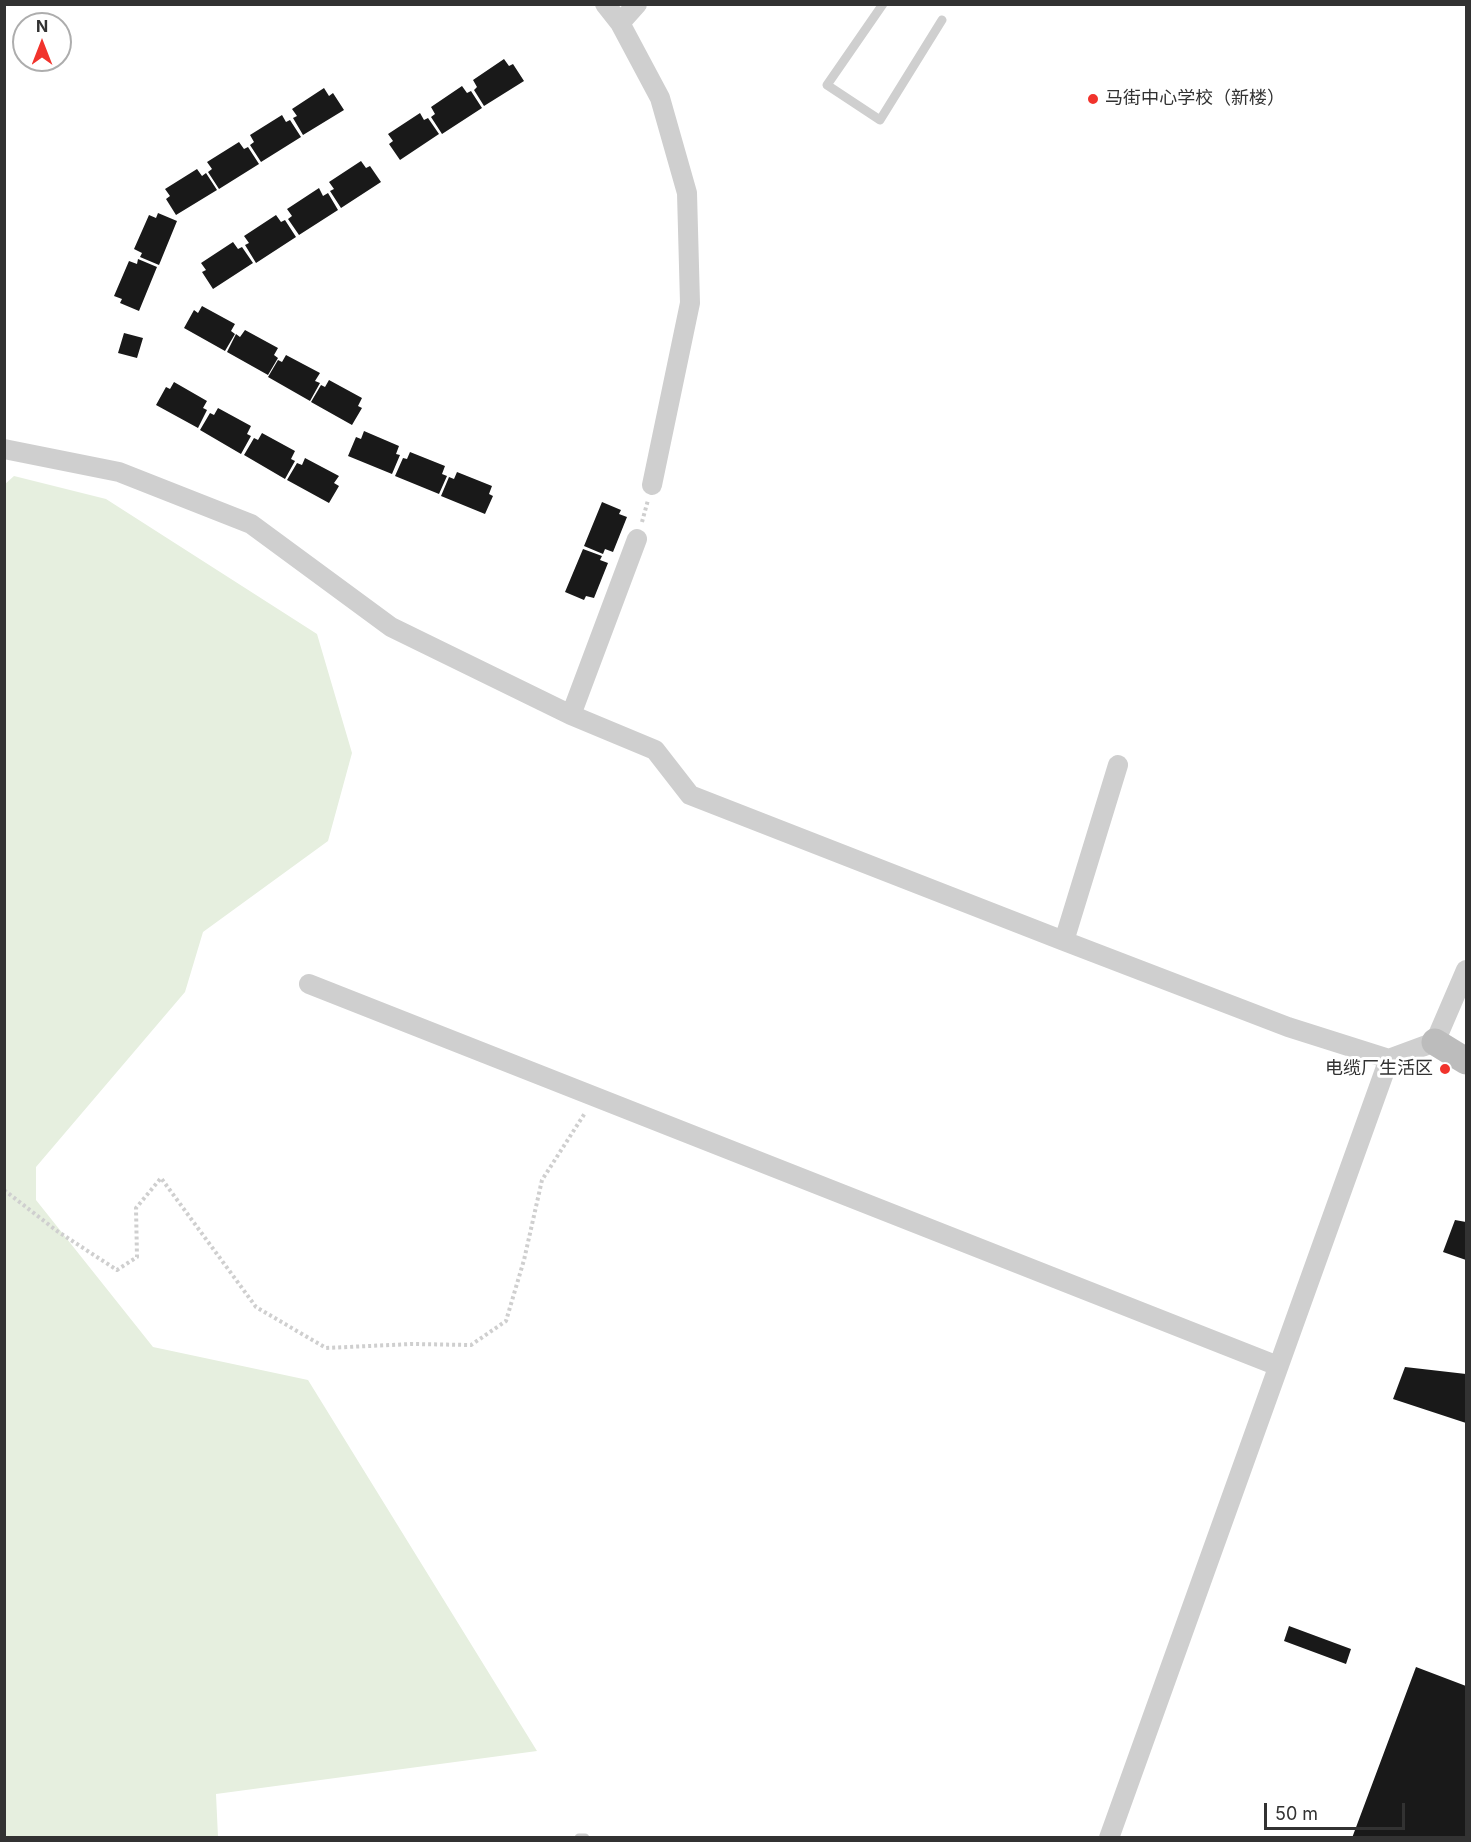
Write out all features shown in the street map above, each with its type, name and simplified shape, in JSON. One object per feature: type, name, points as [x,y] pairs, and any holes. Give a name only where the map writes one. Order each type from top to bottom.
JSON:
[{"type":"street","points":[[605,4],[620,23],[660,98],[687,193],[690,303],[652,485]]},
{"type":"street","points":[[620,23],[637,4]]},
{"type":"street","points":[[4,449],[119,472],[251,524],[391,627],[572,715],[655,750],[690,795],[1288,1027],[1389,1059],[1435,1042],[1467,970]]},
{"type":"street","points":[[572,715],[637,538]]},
{"type":"street","points":[[1064,941],[1118,765]]},
{"type":"street","points":[[309,984],[1278,1366]]},
{"type":"street","points":[[1435,1042],[1467,1061]]},
{"type":"street","points":[[1109,1838],[1389,1059]]},
{"type":"lane","points":[[883,4],[827,85],[880,120],[942,20]]},
{"type":"lane","points":[[579,1838],[585,1838]]},
{"type":"path","points":[[637,538],[652,485]]},
{"type":"path","points":[[4,1190],[57,1232],[117,1270],[137,1257],[136,1208],[161,1178],[256,1307],[327,1348],[412,1344],[471,1345],[506,1322],[524,1260],[542,1180],[596,1097]]},
{"type":"green space","points":[[14,476],[106,499],[317,634],[352,753],[328,841],[203,932],[185,992],[36,1167],[36,1200],[153,1347],[308,1380],[537,1751],[216,1794],[218,1837],[5,1837],[4,485]]},
{"type":"building","points":[[504,59],[509,66],[513,64],[524,81],[484,106],[474,90],[477,87],[473,80]]},
{"type":"building","points":[[462,86],[467,93],[471,91],[482,108],[442,134],[431,117],[435,114],[431,107]]},
{"type":"building","points":[[324,88],[329,96],[333,93],[344,110],[303,135],[293,118],[297,116],[292,109]]},
{"type":"building","points":[[420,113],[424,120],[428,118],[439,134],[400,160],[389,144],[393,141],[388,134]]},
{"type":"building","points":[[282,115],[286,122],[290,120],[301,137],[261,162],[250,145],[254,142],[250,135]]},
{"type":"building","points":[[239,142],[244,149],[248,147],[259,164],[219,189],[208,172],[212,169],[207,162]]},
{"type":"building","points":[[361,161],[366,168],[370,166],[381,182],[341,208],[330,191],[334,189],[329,182]]},
{"type":"building","points":[[197,169],[202,176],[206,173],[217,190],[176,215],[166,199],[170,196],[165,189]]},
{"type":"building","points":[[319,188],[323,196],[328,193],[338,210],[299,235],[288,219],[292,216],[287,209]]},
{"type":"building","points":[[158,213],[177,221],[159,265],[140,257],[142,253],[134,249],[149,215],[156,218]]},
{"type":"building","points":[[276,215],[281,222],[285,220],[296,237],[256,263],[245,245],[249,243],[244,236]]},
{"type":"building","points":[[233,242],[238,249],[242,247],[253,263],[213,289],[202,272],[206,270],[201,263]]},
{"type":"building","points":[[138,259],[157,267],[139,311],[120,303],[122,299],[114,296],[129,261],[137,264]]},
{"type":"building","points":[[202,306],[235,324],[231,331],[235,334],[225,351],[184,328],[194,310],[198,313]]},
{"type":"building","points":[[245,330],[278,348],[274,355],[278,358],[268,375],[227,352],[236,334],[240,337]]},
{"type":"building","points":[[124,333],[143,338],[137,358],[118,353]]},
{"type":"building","points":[[286,355],[320,373],[315,381],[320,383],[310,401],[268,377],[278,360],[282,362]]},
{"type":"building","points":[[329,380],[362,398],[358,406],[362,408],[352,425],[311,402],[321,385],[325,387]]},
{"type":"building","points":[[174,382],[207,401],[203,408],[207,410],[198,428],[156,405],[166,387],[170,389]]},
{"type":"building","points":[[218,408],[251,426],[247,434],[251,436],[241,454],[200,430],[210,413],[214,415]]},
{"type":"building","points":[[364,431],[399,446],[396,454],[400,455],[392,474],[348,456],[356,437],[361,439]]},
{"type":"building","points":[[262,433],[295,451],[291,459],[295,461],[285,479],[244,455],[254,438],[258,440]]},
{"type":"building","points":[[410,452],[445,466],[442,474],[447,476],[439,494],[395,476],[403,458],[407,459]]},
{"type":"building","points":[[305,458],[339,476],[334,483],[339,486],[329,503],[287,480],[297,463],[302,465]]},
{"type":"building","points":[[457,472],[492,486],[489,494],[493,496],[485,514],[441,496],[449,477],[454,479]]},
{"type":"building","points":[[602,502],[621,510],[619,514],[627,517],[613,552],[605,549],[603,554],[584,546]]},
{"type":"building","points":[[583,549],[602,556],[600,560],[608,563],[594,598],[586,596],[584,600],[565,592]]},
{"type":"building","points":[[1455,1220],[1466,1222],[1466,1260],[1443,1252]]},
{"type":"building","points":[[1405,1367],[1466,1374],[1466,1423],[1393,1399]]},
{"type":"building","points":[[1289,1626],[1351,1649],[1346,1664],[1284,1641]]},
{"type":"building","points":[[1416,1667],[1466,1686],[1466,1838],[1352,1838]]},
{"type":"place","name":"马街中心学校（新楼）","points":[[1093,99]]},
{"type":"place","name":"电缆厂生活区","points":[[1445,1069]]}]
